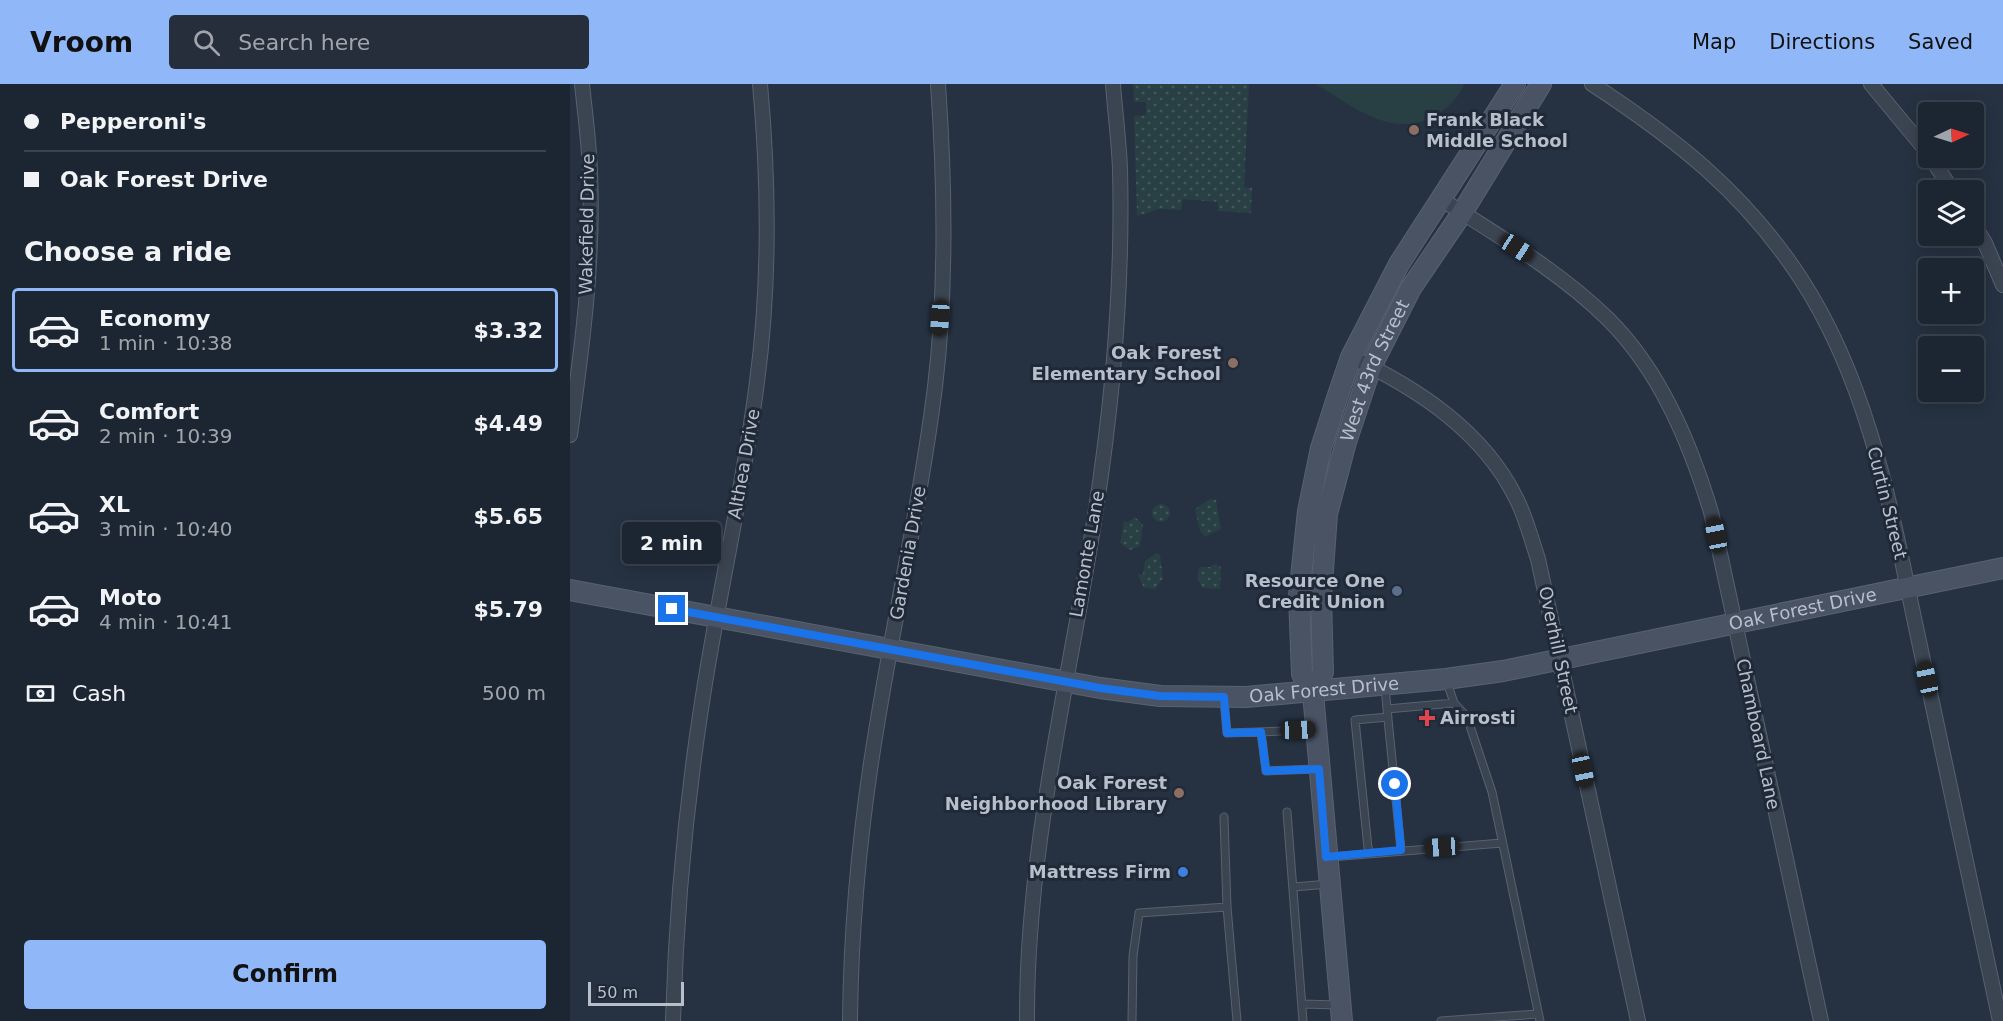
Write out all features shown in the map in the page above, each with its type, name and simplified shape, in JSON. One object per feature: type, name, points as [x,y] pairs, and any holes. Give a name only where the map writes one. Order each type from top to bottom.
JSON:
[{"type":"main road","name":"West 43rd Street","points":[[1341,1013],[1313,693],[1302,674],[1299,596],[1308,511],[1322,448],[1351,357],[1399,264],[1515,84]]},
{"type":"main road","name":"West 43rd Street","points":[[1313,693],[1323,672],[1321,598],[1327,514],[1346,442],[1371,367],[1411,288],[1462,213],[1541,84]]},
{"type":"main road","name":"Oak Forest Drive","points":[[570,590],[1065,681],[1160,696],[1224,697],[1313,693],[1503,671],[2003,568]]},
{"type":"street","name":"Wakefield Drive","points":[[570,435],[584,336],[589,245],[590,172],[582,84]]},
{"type":"street","name":"Althea Drive","points":[[673,1021],[676,921],[689,796],[716,618],[749,433],[764,315],[767,200],[760,84]]},
{"type":"street","name":"Gardenia Drive","points":[[850,1021],[855,901],[864,815],[878,718],[920,493],[935,385],[944,229],[938,84]]},
{"type":"street","name":"Lamonte Lane","points":[[1027,1021],[1035,882],[1050,765],[1094,528],[1114,341],[1120,168],[1113,84]]},
{"type":"street","name":"Curtin Street","points":[[1592,84],[1684,148],[1717,176],[1759,223],[1801,278],[1843,352],[1869,430],[1892,515],[2000,1021]]},
{"type":"street","points":[[1871,84],[1918,141]]},
{"type":"street","name":"Chamboard Lane","points":[[1441,199],[1556,274],[1608,319],[1645,365],[1680,425],[1697,465],[1712,512],[1734,624],[1821,1021]]},
{"type":"street","points":[[1984,241],[2003,285]]},
{"type":"street","name":"Overhill Street","points":[[1351,357],[1448,414],[1485,450],[1516,498],[1538,559],[1638,1021]]},
{"type":"lane","points":[[1441,1021],[1539,1017],[1489,781],[1467,717],[1454,703],[1446,679]]},
{"type":"lane","points":[[1385,686],[1401,850]]},
{"type":"lane","points":[[1224,697],[1227,733],[1316,730]]},
{"type":"lane","points":[[1371,853],[1368,849],[1355,720],[1454,703]]},
{"type":"lane","points":[[1261,732],[1266,771],[1319,769]]},
{"type":"lane","points":[[1287,812],[1303,1021]]},
{"type":"lane","points":[[1224,817],[1227,907],[1237,1021]]},
{"type":"lane","points":[[1326,857],[1502,843]]},
{"type":"lane","points":[[1293,887],[1329,884]]},
{"type":"lane","points":[[1132,1021],[1133,956],[1139,913],[1227,907]]},
{"type":"lane","points":[[1302,1004],[1341,1013]]},
{"type":"green space","points":[[1133,84],[1249,84],[1244,187],[1252,188],[1251,213],[1218,211],[1218,202],[1183,199],[1181,210],[1159,209],[1137,216],[1134,116],[1146,115],[1146,102],[1134,102]]},
{"type":"green space","points":[[1316,84],[1464,84],[1456,97],[1441,112],[1420,122],[1405,124],[1374,118]]},
{"type":"green space","points":[[1210,499],[1216,500],[1221,529],[1205,537],[1200,531],[1195,509]]},
{"type":"green space","points":[[1161,504],[1167,507],[1170,513],[1167,519],[1161,522],[1155,519],[1152,513],[1155,507]]},
{"type":"green space","points":[[1135,517],[1143,525],[1140,546],[1130,550],[1120,543],[1124,521],[1128,522]]},
{"type":"green space","points":[[1156,553],[1160,555],[1163,578],[1155,589],[1144,588],[1138,575],[1143,574],[1145,561]]},
{"type":"green space","points":[[1215,564],[1221,567],[1220,589],[1203,588],[1198,578],[1200,567],[1210,567]]},
{"type":"place","name":"Frank Black Middle School","points":[[1414,130]]},
{"type":"place","name":"Oak Forest Elementary School","points":[[1233,363]]},
{"type":"place","name":"Resource One Credit Union","points":[[1397,591]]},
{"type":"place","name":"Airrosti","points":[[1427,718]]},
{"type":"place","name":"Oak Forest Neighborhood Library","points":[[1179,793]]},
{"type":"place","name":"Mattress Firm","points":[[1183,872]]},
{"type":"route","points":[[672,609],[1100,688],[1160,696],[1224,697],[1227,733],[1261,732],[1266,771],[1319,769],[1326,857],[1401,850],[1395,784]]}]
